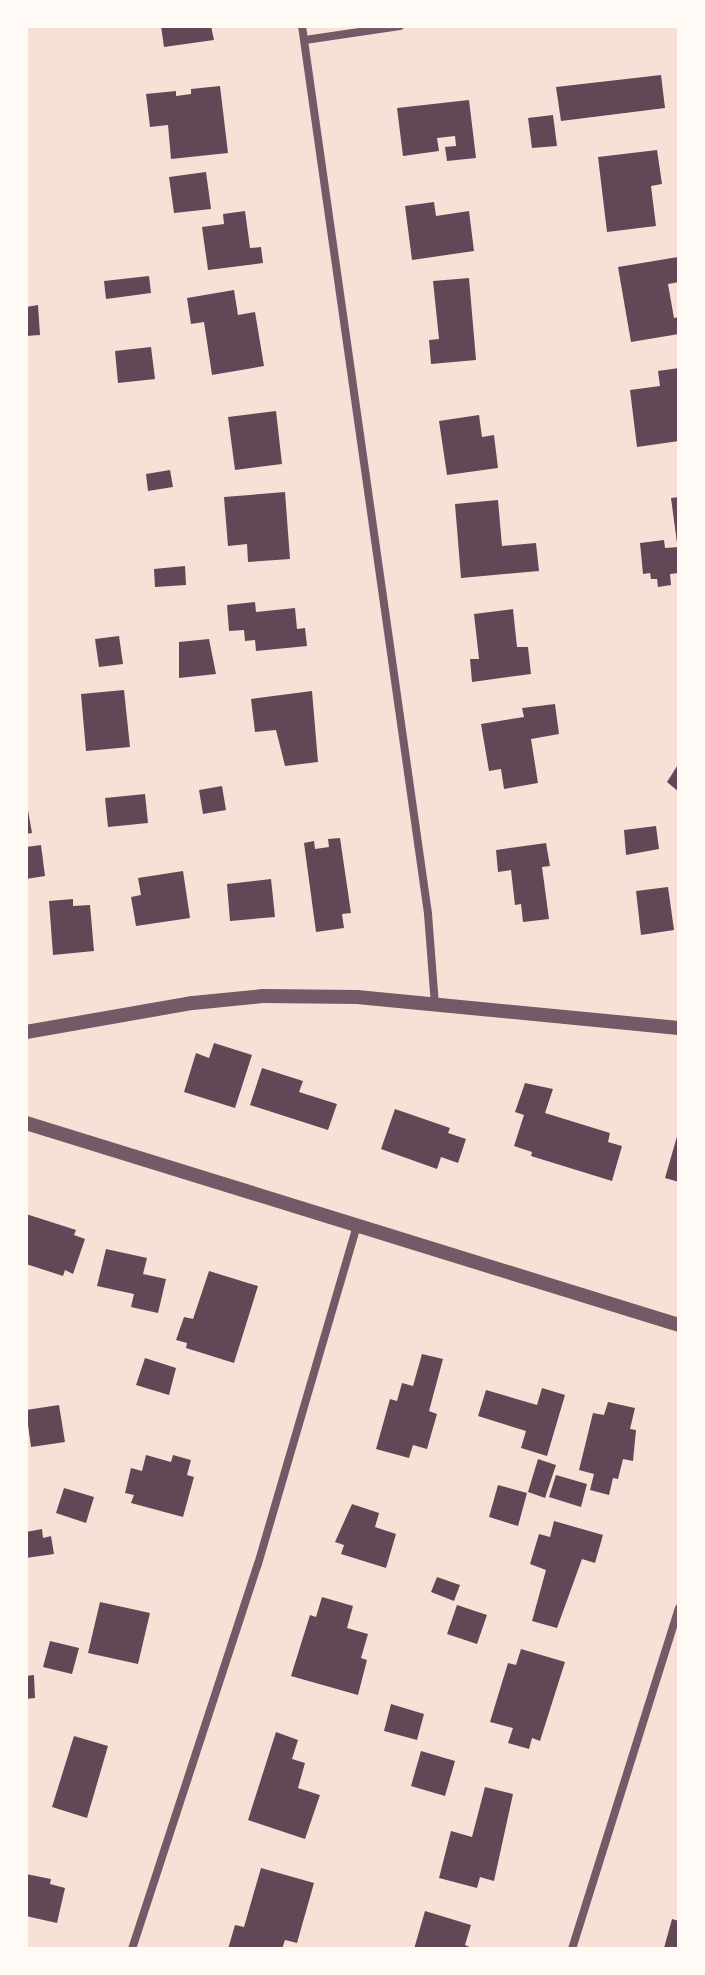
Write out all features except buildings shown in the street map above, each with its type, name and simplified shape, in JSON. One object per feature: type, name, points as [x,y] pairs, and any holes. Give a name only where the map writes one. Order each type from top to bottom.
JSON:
[{"type":"street","points":[[302,26],[428,914],[435,1004]]},
{"type":"street","points":[[305,40],[400,26]]},
{"type":"street","points":[[26,1032],[193,1003],[263,996],[357,997],[679,1028]]},
{"type":"street","points":[[26,1123],[679,1325]]},
{"type":"street","points":[[132,1949],[258,1564],[357,1225]]},
{"type":"street","points":[[572,1949],[679,1608]]}]
